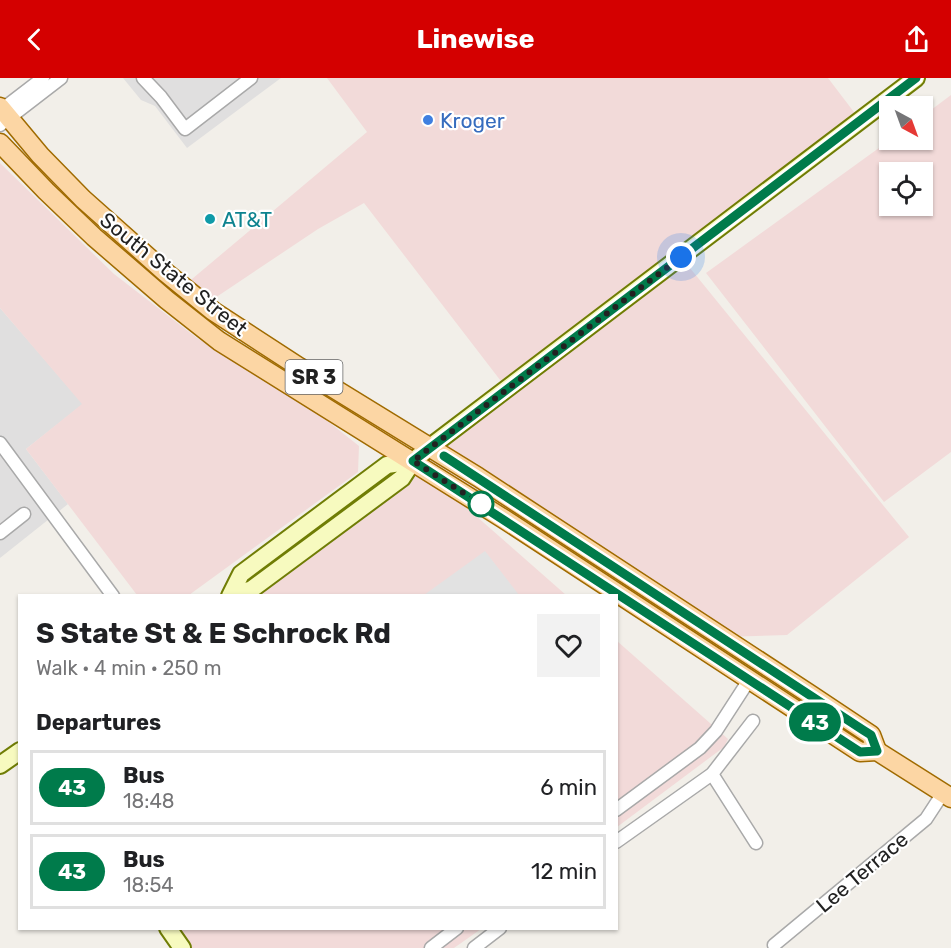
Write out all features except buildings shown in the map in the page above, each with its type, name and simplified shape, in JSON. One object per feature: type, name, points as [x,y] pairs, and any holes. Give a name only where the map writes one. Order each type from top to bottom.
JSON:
[{"type":"main road","points":[[413,461],[916,78]]},
{"type":"main road","name":"South State Street","points":[[2,115],[84,199],[165,272],[231,324],[430,447],[760,662],[843,717],[874,743],[947,795]]},
{"type":"main road","name":"South State Street","points":[[0,143],[52,197],[135,273],[219,341],[413,461],[860,752],[874,743]]},
{"type":"main road","points":[[24,168],[35,165],[40,167],[56,183],[84,199]]},
{"type":"main road","points":[[52,197],[81,209],[189,301],[202,301]]},
{"type":"main road","points":[[188,316],[204,314],[210,316],[265,356],[299,367]]},
{"type":"main road","points":[[231,594],[241,574],[387,465],[431,460],[550,534],[566,536]]},
{"type":"main road","points":[[635,605],[664,612],[744,664],[751,665],[760,662]]},
{"type":"main road","points":[[749,680],[764,677],[814,712],[843,717]]},
{"type":"main road","points":[[0,765],[18,752]]},
{"type":"main road","points":[[169,930],[182,948]]},
{"type":"street","points":[[2,115],[43,78]]},
{"type":"street","points":[[2,115],[61,78]]},
{"type":"street","points":[[143,78],[185,129],[252,78]]},
{"type":"street","points":[[0,443],[112,594]]},
{"type":"street","points":[[0,533],[24,514]]},
{"type":"street","points":[[618,809],[700,748],[716,731],[749,680]]},
{"type":"street","points":[[618,841],[712,774],[753,721]]},
{"type":"street","points":[[712,774],[756,843]]},
{"type":"street","name":"Lee Terrace","points":[[774,945],[926,819],[947,795]]},
{"type":"street","points":[[430,948],[454,930]]},
{"type":"street","points":[[474,948],[497,930]]},
{"type":"shaded area","points":[[123,78],[281,78],[187,148],[155,106],[141,100]]},
{"type":"shaded area","points":[[327,78],[828,78],[860,120],[681,257],[909,537],[787,635],[686,638],[418,465],[565,594],[231,594],[507,389],[364,203],[318,229],[188,316],[167,300],[367,132]]},
{"type":"shaded area","points":[[951,95],[951,452],[884,502],[706,273],[879,148],[879,150],[933,150],[933,108]]},
{"type":"shaded area","points":[[0,163],[114,274],[197,338],[306,404],[359,446],[358,472],[190,594],[136,594],[26,449],[82,404],[0,308]]},
{"type":"shaded area","points":[[0,308],[83,404],[26,449],[68,504],[0,558]]},
{"type":"shaded area","points":[[485,551],[518,594],[425,594]]},
{"type":"shaded area","points":[[618,642],[728,739],[724,747],[618,826]]},
{"type":"shaded area","points":[[168,930],[480,930],[454,948],[182,948]]},
{"type":"bus line","name":"43","points":[[617,594],[413,461],[916,78]]},
{"type":"bus line","name":"43","points":[[444,456],[871,735],[877,751],[860,752],[618,594]]},
{"type":"place","name":"Kroger","points":[[428,120]]},
{"type":"place","name":"AT&T","points":[[210,219]]},
{"type":"route","points":[[481,504],[413,461],[681,257]]}]
